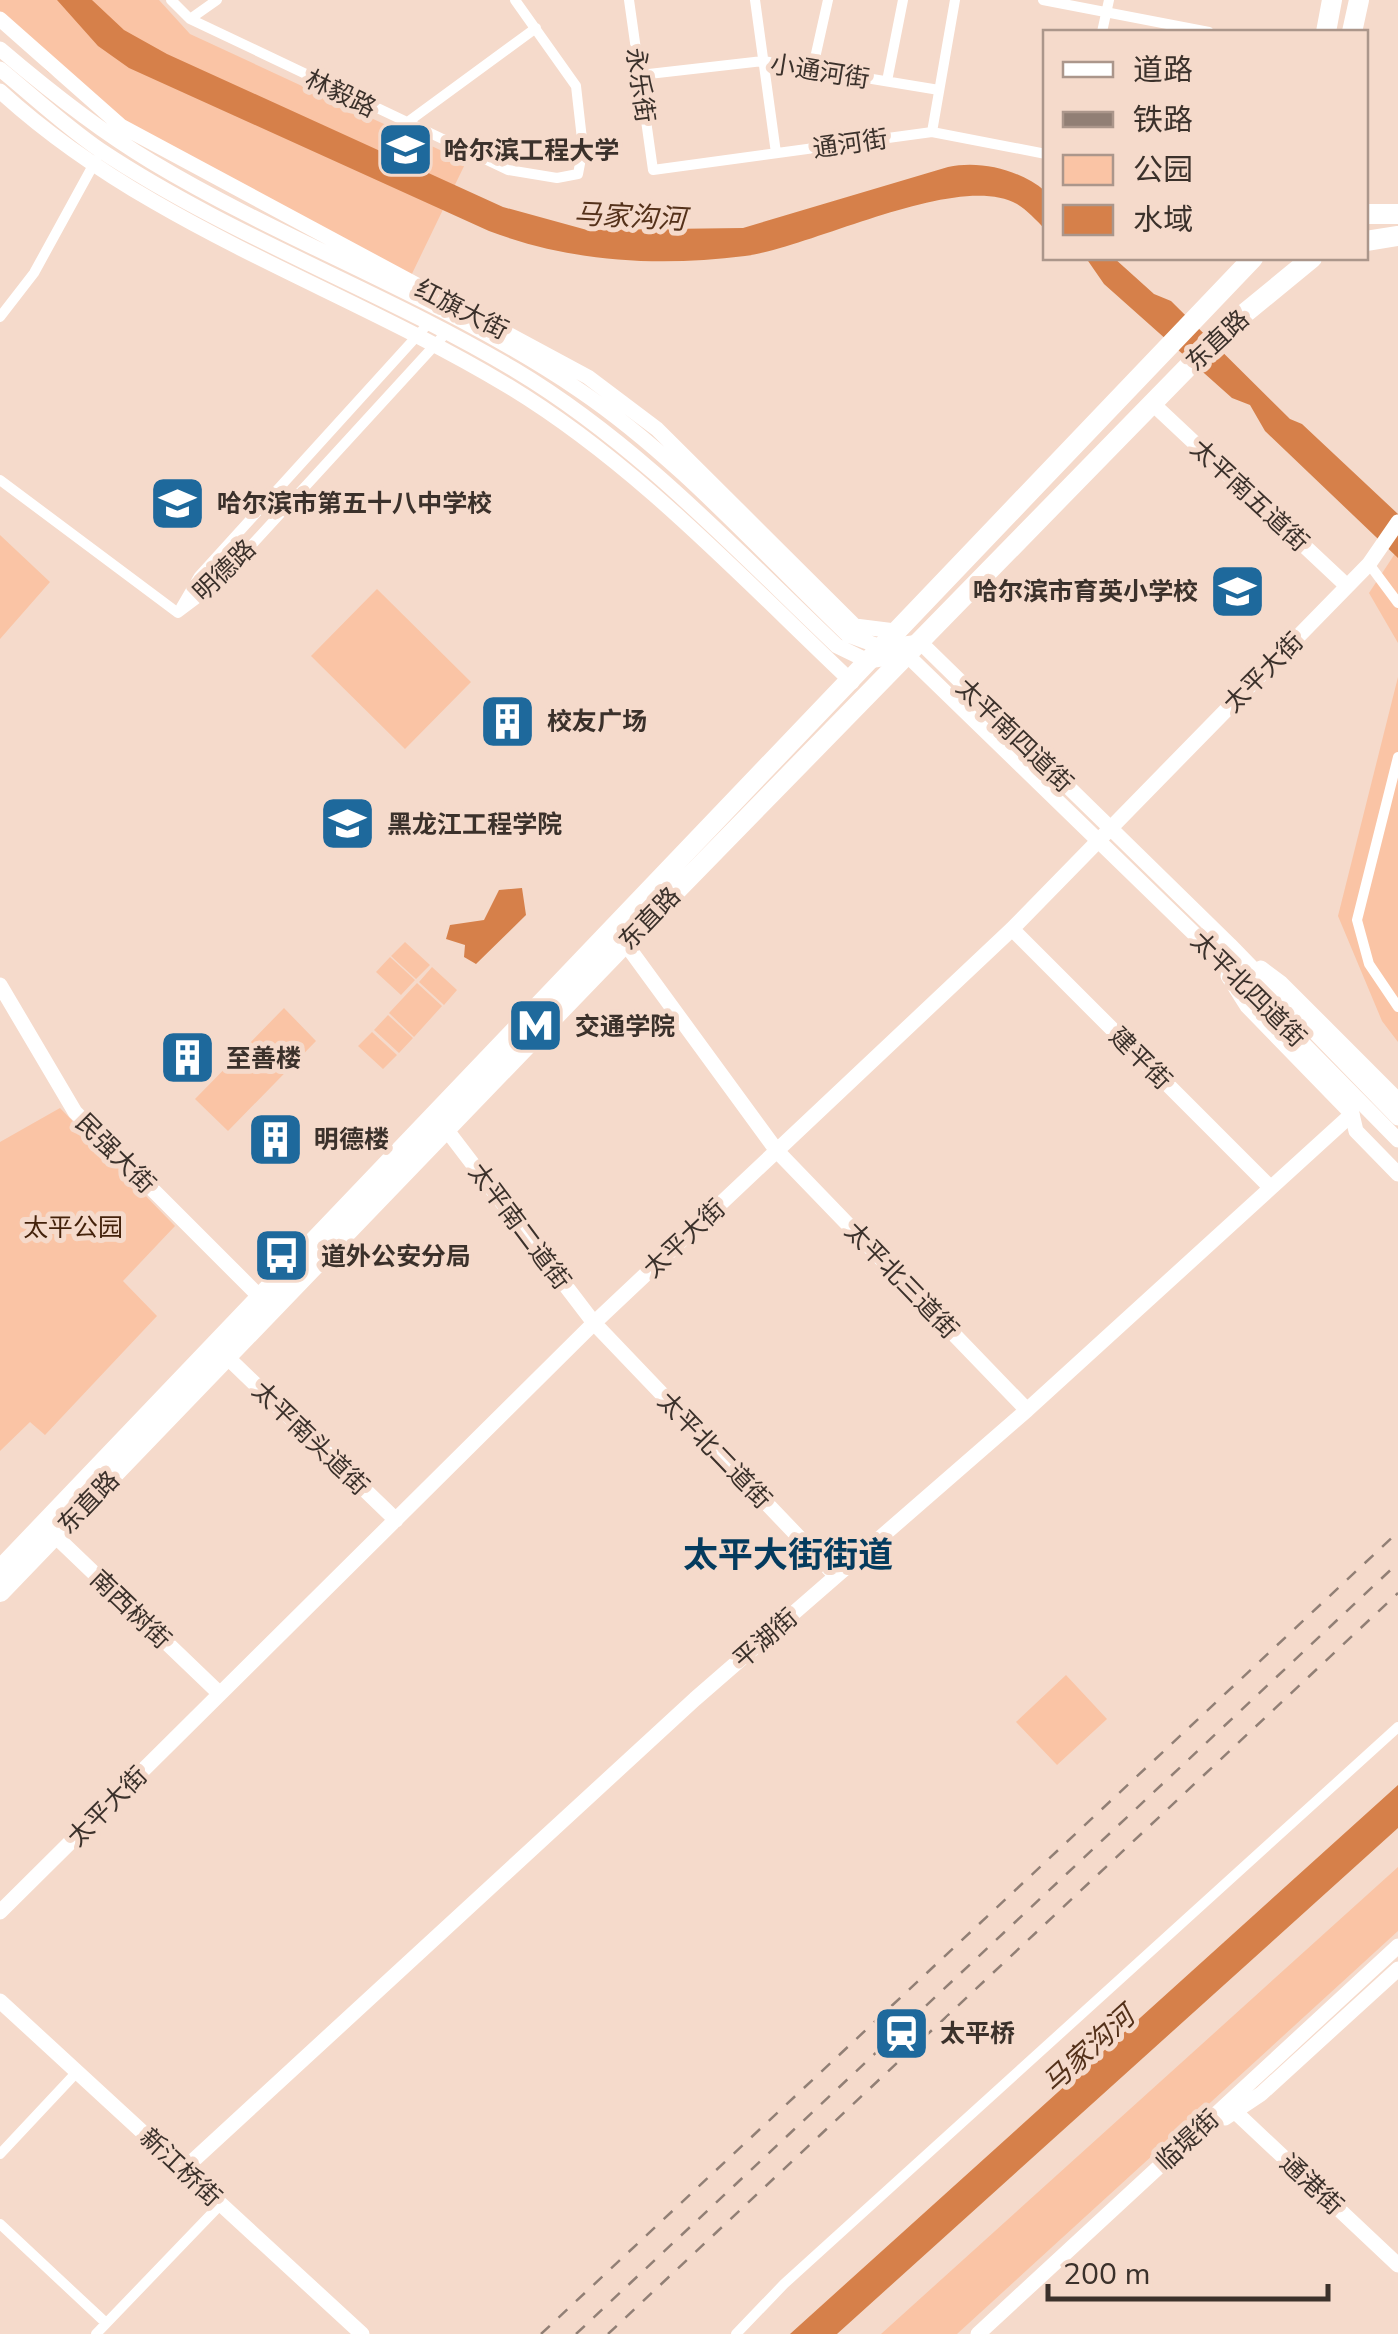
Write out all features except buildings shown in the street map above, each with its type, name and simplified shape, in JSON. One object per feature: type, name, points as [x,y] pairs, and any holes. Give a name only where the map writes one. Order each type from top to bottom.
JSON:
[{"type":"highway","points":[[1326,30],[1332,0]]},
{"type":"highway","points":[[1352,30],[1359,0]]},
{"type":"highway","points":[[1368,207],[1396,214]]},
{"type":"highway","points":[[1368,214],[1396,214]]},
{"type":"highway","points":[[1368,242],[1398,236]]},
{"type":"highway","name":"东直路","points":[[0,1592],[49,1530],[261,1298],[1251,260]]},
{"type":"highway","name":"东直路","points":[[0,1570],[49,1530],[226,1357],[624,943],[1224,331],[1310,260]]},
{"type":"main road","name":"红旗大街","points":[[0,19],[121,126],[588,377],[657,429],[855,626],[881,646]]},
{"type":"main road","name":"红旗大街","points":[[0,49],[70,107],[149,161],[437,307],[580,390],[647,443],[842,640]]},
{"type":"main road","name":"红旗大街","points":[[0,69],[97,158]]},
{"type":"main road","name":"红旗大街","points":[[0,90],[97,158],[192,203],[422,331],[554,395],[638,458],[842,640]]},
{"type":"main road","name":"红旗大街","points":[[440,340],[622,467],[852,682]]},
{"type":"main road","name":"太平南五道街","points":[[1153,404],[1347,586]]},
{"type":"main road","name":"太平大街","points":[[0,1912],[594,1324],[1012,928],[1369,564],[1398,522]]},
{"type":"main road","points":[[842,640],[914,649]]},
{"type":"main road","name":"太平南四道街","points":[[914,649],[1110,828]]},
{"type":"main road","name":"太平南四道街","points":[[914,649],[1097,840]]},
{"type":"main road","name":"太平北四道街","points":[[1110,828],[1230,945],[1264,993],[1398,1140]]},
{"type":"main road","name":"太平北四道街","points":[[1097,840],[1213,952],[1264,993],[1398,1118]]},
{"type":"main road","name":"建平街","points":[[1012,928],[1270,1187]]},
{"type":"main road","name":"太平北三道街","points":[[624,943],[777,1150],[1026,1410]]},
{"type":"main road","points":[[1230,945],[1282,982],[1398,1100]]},
{"type":"main road","points":[[1213,952],[1247,1006],[1398,1159]]},
{"type":"main road","name":"民强大街","points":[[0,985],[74,1112],[261,1298]]},
{"type":"main road","points":[[1352,1114],[1356,1131],[1398,1174]]},
{"type":"main road","name":"平湖街","points":[[184,2169],[695,1699],[1026,1410],[1352,1114]]},
{"type":"main road","name":"太平南二道街","points":[[446,1129],[594,1324]]},
{"type":"main road","name":"太平北二道街","points":[[594,1324],[836,1576]]},
{"type":"main road","name":"太平南头道街","points":[[226,1357],[396,1520]]},
{"type":"main road","name":"南西树街","points":[[49,1530],[219,1693]]},
{"type":"main road","name":"临堤街","points":[[990,2334],[1398,1946]]},
{"type":"main road","name":"临堤街","points":[[978,2334],[1233,2104],[1261,2094],[1398,1970]]},
{"type":"main road","name":"新江桥街","points":[[0,2000],[362,2334]]},
{"type":"main road","name":"通港街","points":[[1233,2104],[1398,2252]]},
{"type":"main road","name":"通港街","points":[[1233,2104],[1398,2265]]},
{"type":"street","name":"林毅路","points":[[171,0],[190,19],[508,170],[557,178],[578,174],[583,148],[576,86],[536,28]]},
{"type":"street","points":[[190,19],[217,0]]},
{"type":"street","points":[[405,124],[536,28],[516,0]]},
{"type":"street","name":"永乐街","points":[[629,0],[653,170]]},
{"type":"street","points":[[755,0],[776,154]]},
{"type":"street","points":[[813,67],[828,0]]},
{"type":"street","points":[[887,81],[903,0]]},
{"type":"street","points":[[932,132],[955,0]]},
{"type":"street","points":[[1043,0],[1108,6],[1201,30]]},
{"type":"street","name":"小通河街","points":[[640,75],[763,60],[939,90]]},
{"type":"street","name":"通河街","points":[[653,170],[932,132],[1043,153]]},
{"type":"street","points":[[0,317],[34,272],[97,158]]},
{"type":"street","name":"明德路","points":[[178,613],[199,576],[422,331]]},
{"type":"street","name":"明德路","points":[[178,613],[214,586],[440,340]]},
{"type":"street","points":[[0,480],[178,613]]},
{"type":"street","points":[[1369,564],[1398,603]]},
{"type":"street","points":[[1398,757],[1357,920],[1369,964],[1398,1007]]},
{"type":"street","points":[[736,2334],[784,2284],[1398,1727]]},
{"type":"street","points":[[0,2154],[76,2072]]},
{"type":"street","points":[[96,2334],[222,2204]]},
{"type":"street","points":[[0,2224],[106,2322]]},
{"type":"green space","points":[[0,0],[159,0],[190,34],[466,162],[408,282],[118,122],[48,72],[0,22]]},
{"type":"green space","points":[[0,535],[50,582],[0,639]]},
{"type":"green space","points":[[1398,549],[1398,643],[1369,593]]},
{"type":"green space","points":[[377,589],[471,682],[405,749],[311,656]]},
{"type":"green space","points":[[1398,677],[1398,1042],[1382,1021],[1338,916]]},
{"type":"green space","points":[[405,942],[430,965],[416,979],[391,956]]},
{"type":"green space","points":[[390,957],[415,980],[401,995],[376,972]]},
{"type":"green space","points":[[432,967],[457,990],[444,1005],[419,982]]},
{"type":"green space","points":[[417,983],[442,1006],[414,1037],[389,1013]]},
{"type":"green space","points":[[284,1008],[316,1041],[228,1131],[195,1099]]},
{"type":"green space","points":[[388,1015],[413,1038],[399,1053],[374,1030]]},
{"type":"green space","points":[[372,1032],[397,1055],[383,1069],[358,1046]]},
{"type":"green space","name":"太平公园","points":[[60,1108],[175,1226],[123,1281],[157,1316],[45,1435],[30,1422],[0,1451],[0,1142]]},
{"type":"green space","points":[[1066,1675],[1107,1719],[1057,1765],[1016,1722]]},
{"type":"green space","points":[[1398,1867],[1398,1931],[957,2334],[881,2334]]},
{"type":"water","points":[[57,0],[92,0],[124,30],[167,54],[503,207],[587,230],[743,228],[961,165],[1012,172],[1043,190],[1043,227],[1017,204],[991,196],[959,197],[884,214],[745,256],[647,261],[551,250],[489,231],[129,68],[98,46]]},
{"type":"water","points":[[1087,260],[1116,260],[1154,294],[1171,301],[1290,419],[1302,424],[1398,514],[1398,558],[1265,431],[1250,405],[1232,398],[1104,284]]},
{"type":"water","points":[[522,888],[526,915],[476,964],[464,957],[465,945],[446,939],[450,925],[484,920],[499,890]]},
{"type":"water","points":[[1398,1785],[1398,1828],[837,2334],[790,2334]]},
{"type":"railway","points":[[541,2334],[1398,1532]]},
{"type":"railway","points":[[576,2334],[1398,1563]]},
{"type":"railway","points":[[608,2334],[1398,1593]]},
{"type":"place","name":"哈尔滨工程大学","points":[[405,150]]},
{"type":"place","name":"哈尔滨市第五十八中学校","points":[[178,503]]},
{"type":"place","name":"哈尔滨市育英小学校","points":[[1237,591]]},
{"type":"place","name":"校友广场","points":[[508,721]]},
{"type":"place","name":"黑龙江工程学院","points":[[348,824]]},
{"type":"place","name":"交通学院","points":[[536,1026]]},
{"type":"place","name":"至善楼","points":[[187,1058]]},
{"type":"place","name":"明德楼","points":[[275,1139]]},
{"type":"place","name":"道外公安分局","points":[[282,1256]]},
{"type":"place","name":"太平桥","points":[[901,2033]]},
{"type":"district","name":"太平大街街道","points":[[788,1555]]},
{"type":"water label","name":"马家沟河","points":[[630,216]]},
{"type":"water label","name":"马家沟河","points":[[1088,2049]]}]
